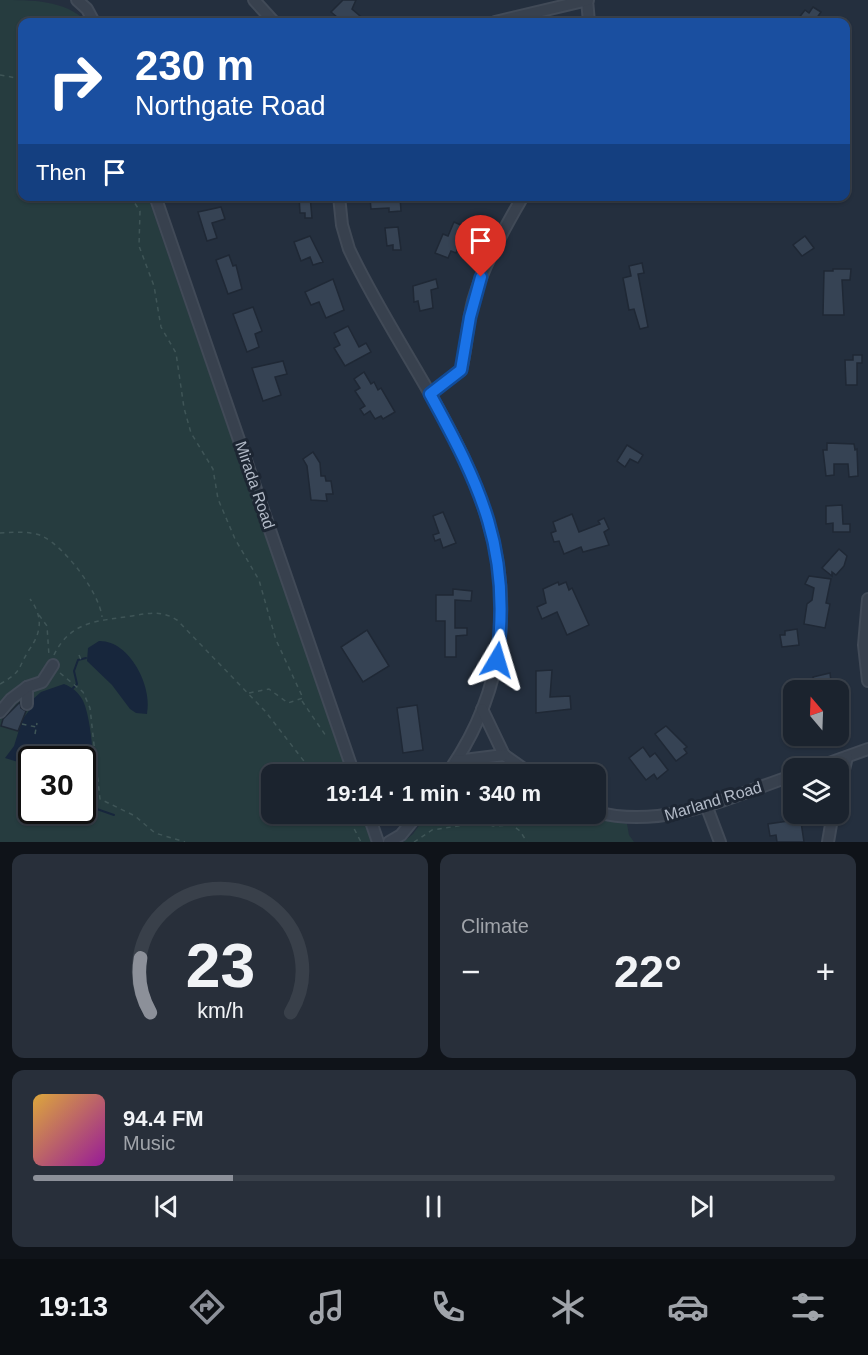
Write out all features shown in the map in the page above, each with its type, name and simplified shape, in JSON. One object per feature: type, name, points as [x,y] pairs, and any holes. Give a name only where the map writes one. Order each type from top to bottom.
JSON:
[{"type":"street","points":[[79,0],[91,18]]},
{"type":"street","points":[[254,0],[270,18]]},
{"type":"street","points":[[512,18],[587,0],[589,18]]},
{"type":"street","name":"Mirada Road","points":[[157,201],[351,764]]},
{"type":"street","points":[[340,201],[342,225],[354,260],[430,394],[478,489],[492,529],[499,564],[502,611],[495,669],[482,709],[454,764]]},
{"type":"street","points":[[430,394],[461,370],[471,309],[481,277],[497,242],[520,201]]},
{"type":"street","points":[[868,599],[864,630],[868,681]]},
{"type":"street","points":[[0,712],[11,699],[27,687],[42,682],[53,665]]},
{"type":"street","points":[[27,687],[27,704]]},
{"type":"street","points":[[482,709],[504,755],[517,764]]},
{"type":"street","points":[[844,758],[868,749]]},
{"type":"street","points":[[456,761],[504,755]]},
{"type":"street","name":"Marland Road","points":[[606,814],[624,819],[646,819],[679,814],[783,779]]},
{"type":"street","points":[[706,805],[720,842]]},
{"type":"street","points":[[372,824],[378,842]]},
{"type":"street","points":[[389,842],[401,835],[410,824]]},
{"type":"street","points":[[828,842],[831,824]]},
{"type":"path","points":[[0,75],[18,78]]},
{"type":"path","points":[[133,201],[140,211],[139,246],[154,286],[157,314],[176,353],[184,408],[191,433],[213,469],[218,499],[235,539],[259,580],[268,619],[285,662],[298,682],[302,700],[326,736]]},
{"type":"path","points":[[0,533],[32,533],[53,543],[66,555],[94,595],[102,618]]},
{"type":"path","points":[[30,599],[47,627],[49,654],[53,665],[64,677],[78,686],[90,708],[100,799],[135,816],[155,833],[185,842]]},
{"type":"path","points":[[53,665],[54,656],[64,638],[82,624],[102,618],[164,613],[177,620],[249,693],[306,764]]},
{"type":"path","points":[[0,684],[21,669],[37,638],[39,615]]},
{"type":"path","points":[[79,655],[82,662]]},
{"type":"path","points":[[249,693],[269,689],[288,703],[302,700]]},
{"type":"path","points":[[35,734],[37,723]]},
{"type":"path","points":[[22,724],[36,728]]},
{"type":"path","points":[[414,842],[432,830],[484,822],[493,826],[512,825],[520,831],[527,842]]},
{"type":"path","points":[[352,824],[361,842]]},
{"type":"green space","points":[[0,0],[36,1],[58,5],[82,18],[18,18],[18,201],[149,201],[345,764],[261,764],[261,824],[366,824],[372,842],[0,842]]},
{"type":"green space","points":[[493,762],[503,764],[480,764]]},
{"type":"green space","points":[[606,820],[627,824],[629,835],[634,842],[403,842],[420,824],[606,824]]},
{"type":"water","points":[[99,641],[120,648],[129,656],[142,678],[148,703],[147,714],[136,713],[130,709],[112,685],[87,661],[88,648]]},
{"type":"water","points":[[64,684],[80,696],[88,717],[92,746],[18,746],[18,762],[5,758],[14,746],[22,720],[31,708],[32,700],[41,692]]},
{"type":"building","points":[[343,0],[356,0],[352,9],[362,18],[338,18],[331,12]]},
{"type":"building","points":[[813,7],[821,12],[817,18],[799,18],[805,10],[809,13]]},
{"type":"building","points":[[299,201],[310,201],[312,218],[305,218],[305,213],[300,213]]},
{"type":"building","points":[[370,201],[400,201],[401,211],[389,212],[389,208],[371,209]]},
{"type":"building","points":[[221,207],[225,219],[212,223],[217,238],[207,241],[198,212]]},
{"type":"building","points":[[454,222],[477,232],[468,255],[457,250],[456,253],[451,251],[448,258],[435,253],[443,234],[448,236]]},
{"type":"building","points":[[398,227],[401,250],[393,250],[393,245],[387,246],[385,228]]},
{"type":"building","points":[[310,236],[323,262],[313,265],[310,257],[301,261],[294,242]]},
{"type":"building","points":[[805,236],[814,248],[802,256],[793,245]]},
{"type":"building","points":[[229,255],[233,266],[236,265],[242,289],[228,294],[216,260]]},
{"type":"building","points":[[642,263],[644,273],[638,274],[648,327],[640,329],[634,309],[629,310],[623,278],[631,276],[629,266]]},
{"type":"building","points":[[833,269],[851,269],[850,280],[842,280],[844,315],[823,315],[824,271],[833,271]]},
{"type":"building","points":[[333,279],[344,310],[326,318],[319,302],[311,305],[305,292]]},
{"type":"building","points":[[436,279],[438,288],[431,290],[433,308],[420,311],[418,301],[414,302],[413,286]]},
{"type":"building","points":[[253,307],[262,331],[255,334],[259,347],[247,352],[233,314]]},
{"type":"building","points":[[348,326],[359,347],[366,343],[371,352],[345,366],[334,348],[340,345],[334,333]]},
{"type":"building","points":[[853,355],[862,355],[862,363],[857,363],[857,385],[846,385],[845,360],[853,360]]},
{"type":"building","points":[[283,361],[287,374],[275,377],[281,395],[263,401],[252,368]]},
{"type":"building","points":[[364,372],[371,384],[374,382],[378,390],[381,388],[395,412],[383,419],[381,416],[375,419],[370,411],[364,415],[360,409],[365,406],[355,391],[360,388],[354,379]]},
{"type":"building","points":[[827,443],[854,444],[855,450],[857,449],[858,476],[849,477],[848,464],[834,464],[834,475],[826,476],[823,450],[827,450]]},
{"type":"building","points":[[627,445],[643,455],[638,463],[630,459],[625,467],[617,461]]},
{"type":"building","points":[[313,452],[320,463],[321,476],[325,476],[326,481],[331,481],[333,494],[326,494],[327,501],[311,500],[307,466],[303,459]]},
{"type":"building","points":[[842,505],[843,524],[850,524],[850,532],[833,532],[833,523],[826,524],[826,506]]},
{"type":"building","points":[[443,512],[456,543],[443,548],[440,539],[435,541],[433,535],[439,533],[433,516]]},
{"type":"building","points":[[572,514],[579,532],[600,524],[598,521],[604,518],[609,529],[604,532],[609,545],[583,552],[581,547],[564,554],[559,541],[554,542],[551,533],[556,531],[553,522]]},
{"type":"building","points":[[839,549],[847,556],[844,566],[836,575],[832,572],[832,576],[822,568]]},
{"type":"building","points":[[809,576],[831,579],[826,603],[830,604],[825,628],[804,624],[807,604],[812,600],[814,588],[805,584]]},
{"type":"building","points":[[558,582],[559,585],[566,582],[569,590],[572,588],[589,625],[567,635],[557,612],[542,619],[537,607],[546,603],[543,589]]},
{"type":"building","points":[[453,589],[472,591],[471,601],[455,600],[455,628],[467,628],[467,635],[456,636],[456,657],[445,657],[445,621],[436,621],[436,595],[453,595]]},
{"type":"building","points":[[797,629],[799,645],[782,647],[780,635],[785,635],[785,631]]},
{"type":"building","points":[[367,630],[389,666],[363,682],[341,647]]},
{"type":"building","points":[[552,670],[550,697],[570,696],[571,709],[536,713],[536,671]]},
{"type":"building","points":[[830,673],[831,680],[814,680],[813,677]]},
{"type":"building","points":[[20,702],[21,708],[26,711],[18,731],[1,726],[3,719]]},
{"type":"building","points":[[417,705],[423,750],[403,753],[397,708]]},
{"type":"building","points":[[666,726],[687,747],[684,749],[687,753],[676,761],[655,734]]},
{"type":"building","points":[[643,747],[650,757],[655,753],[668,770],[657,779],[654,774],[646,780],[629,758]]},
{"type":"building","points":[[783,822],[783,824],[801,824],[804,842],[777,842],[776,835],[770,836],[768,824]]},
{"type":"waterway","points":[[73,688],[77,684],[74,671],[78,660],[86,658]]},
{"type":"waterway","points":[[96,809],[114,815]]},
{"type":"route","points":[[481,277],[473,301],[461,370],[430,394],[470,468],[492,529],[499,564],[502,611],[497,660]]}]
